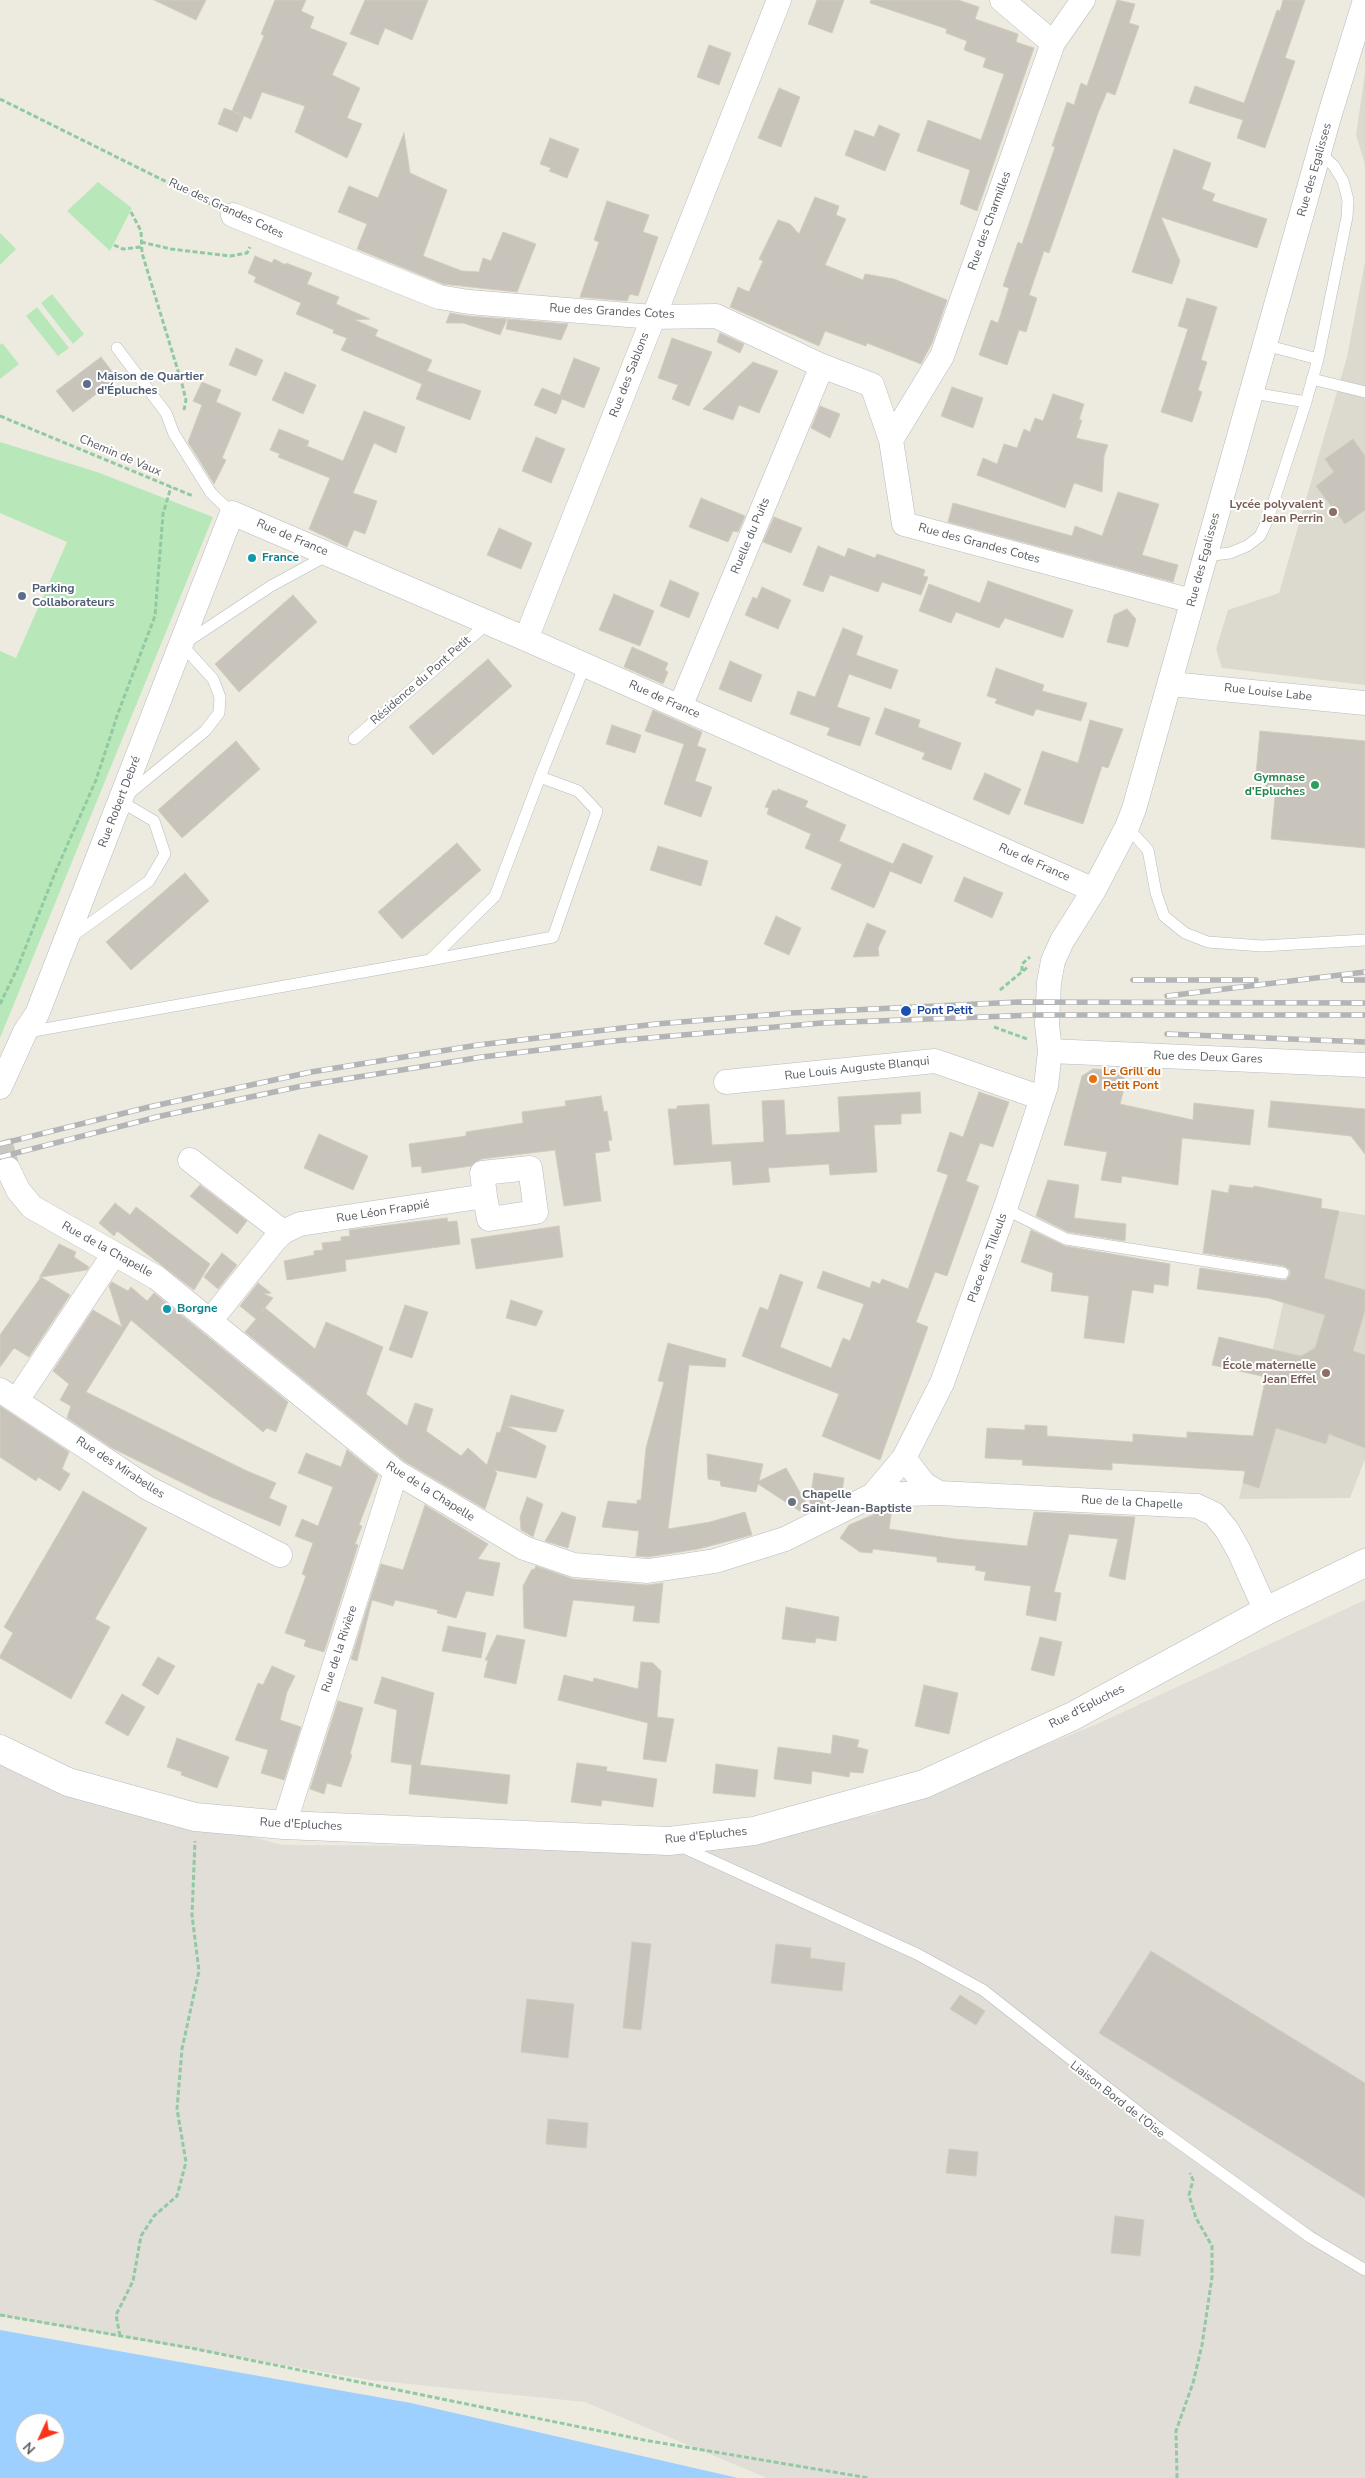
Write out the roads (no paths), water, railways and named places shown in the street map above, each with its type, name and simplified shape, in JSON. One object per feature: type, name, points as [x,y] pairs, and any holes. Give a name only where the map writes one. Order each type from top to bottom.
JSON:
[{"type":"street","name":"Rue des Sablons","points":[[526,639],[779,0]]},
{"type":"street","points":[[1002,0],[1053,42]]},
{"type":"street","name":"Rue des Charmilles","points":[[891,440],[942,356],[1053,42],[1083,0]]},
{"type":"street","name":"Rue des Egalisses","points":[[1040,1046],[1047,1024],[1049,982],[1053,961],[1062,941],[1094,890],[1127,828],[1171,684],[1204,556],[1365,0]]},
{"type":"street","name":"Rue des Grandes Cotes","points":[[234,215],[438,297],[470,302],[653,317],[716,316],[822,366],[872,385],[891,440],[904,524],[1192,601]]},
{"type":"street","name":"Ruelle du Puits","points":[[680,707],[822,366]]},
{"type":"street","name":"Rue de France","points":[[232,512],[526,639],[1094,890]]},
{"type":"street","name":"Rue Robert Debré","points":[[0,1087],[24,1032],[37,1014],[182,645],[232,512]]},
{"type":"street","name":"Rue Louise Labe","points":[[1171,684],[1365,703]]},
{"type":"street","name":"Rue des Deux Gares","points":[[1040,1046],[1365,1065]]},
{"type":"street","name":"Place des Tilleuls","points":[[904,1458],[942,1383],[1005,1209],[1046,1086],[1040,1046]]},
{"type":"street","name":"Rue Louis Auguste Blanqui","points":[[726,1082],[935,1061],[1042,1098]]},
{"type":"street","points":[[190,1160],[283,1232]]},
{"type":"street","name":"Rue de la Chapelle","points":[[8,1169],[18,1190],[32,1207],[157,1278],[396,1472],[524,1548],[574,1565],[648,1570],[715,1561],[785,1539],[873,1495],[904,1458]]},
{"type":"street","name":"Rue Léon Frappié","points":[[210,1321],[274,1240],[283,1232],[300,1224],[485,1196]]},
{"type":"street","name":"Rue des Mirabelles","points":[[114,1254],[8,1395],[148,1488],[280,1555]]},
{"type":"street","points":[[904,1458],[924,1484],[939,1492]]},
{"type":"street","name":"Rue de la Rivière","points":[[284,1825],[396,1472]]},
{"type":"street","name":"Rue de la Chapelle","points":[[873,1495],[939,1492],[1197,1506],[1214,1514],[1227,1530],[1239,1551],[1266,1611]]},
{"type":"street","name":"Rue d'Epluches","points":[[0,1749],[68,1782],[195,1817],[284,1825],[669,1841],[754,1831],[924,1784],[1073,1716],[1266,1611],[1365,1563]]},
{"type":"lane","points":[[1204,556],[1230,553],[1247,546],[1260,536],[1268,519],[1306,402],[1318,359],[1347,217],[1348,200],[1344,181],[1334,166],[1320,153]]},
{"type":"lane","points":[[1265,345],[1318,359]]},
{"type":"lane","points":[[116,348],[166,413],[174,434],[211,493],[232,512]]},
{"type":"lane","points":[[1312,380],[1365,392]]},
{"type":"lane","points":[[1252,393],[1306,402]]},
{"type":"lane","points":[[66,941],[149,881],[165,854],[154,821],[120,801],[205,731],[219,713],[220,697],[213,679],[182,645],[271,586],[329,554]]},
{"type":"lane","name":"Résidence du Pont Petit","points":[[354,739],[488,623]]},
{"type":"lane","points":[[430,960],[495,896],[585,666]]},
{"type":"lane","points":[[24,1032],[553,937],[597,811],[578,791],[540,777]]},
{"type":"lane","points":[[1127,828],[1148,850],[1156,892],[1164,916],[1185,932],[1208,942],[1262,946],[1365,940]]},
{"type":"lane","points":[[1005,1209],[1066,1239],[1283,1273]]},
{"type":"lane","points":[[669,1841],[917,1954],[982,1990],[1160,2129],[1310,2237],[1365,2270]]},
{"type":"water","points":[[0,2330],[411,2403],[738,2478],[0,2478]]},
{"type":"tunnel","points":[[0,1141],[8,1169]]},
{"type":"railway","points":[[1167,996],[1365,972]]},
{"type":"railway","points":[[1133,980],[1256,980]]},
{"type":"railway","points":[[1343,980],[1365,980]]},
{"type":"railway","points":[[0,1144],[149,1107],[311,1072],[478,1045],[656,1024],[791,1013],[1019,1002],[1365,1003]]},
{"type":"railway","points":[[0,1157],[161,1116],[302,1086],[482,1057],[613,1041],[822,1023],[1035,1015],[1365,1015]]},
{"type":"railway","points":[[1167,1034],[1365,1042]]},
{"type":"place","name":"Maison de Quartier d'Épluches","points":[[87,384]]},
{"type":"place","name":"Lycée polyvalent Jean Perrin","points":[[1333,512]]},
{"type":"place","name":"France","points":[[252,558]]},
{"type":"place","name":"Parking Collaborateurs","points":[[22,596]]},
{"type":"place","name":"Gymnase d’Epluches","points":[[1315,785]]},
{"type":"place","name":"Pont Petit","points":[[906,1011]]},
{"type":"place","name":"Le Grill du Petit Pont","points":[[1093,1079]]},
{"type":"place","name":"Borgne","points":[[167,1309]]},
{"type":"place","name":"École maternelle Jean Effel","points":[[1326,1373]]},
{"type":"place","name":"Chapelle Saint-Jean-Baptiste","points":[[792,1502]]}]
